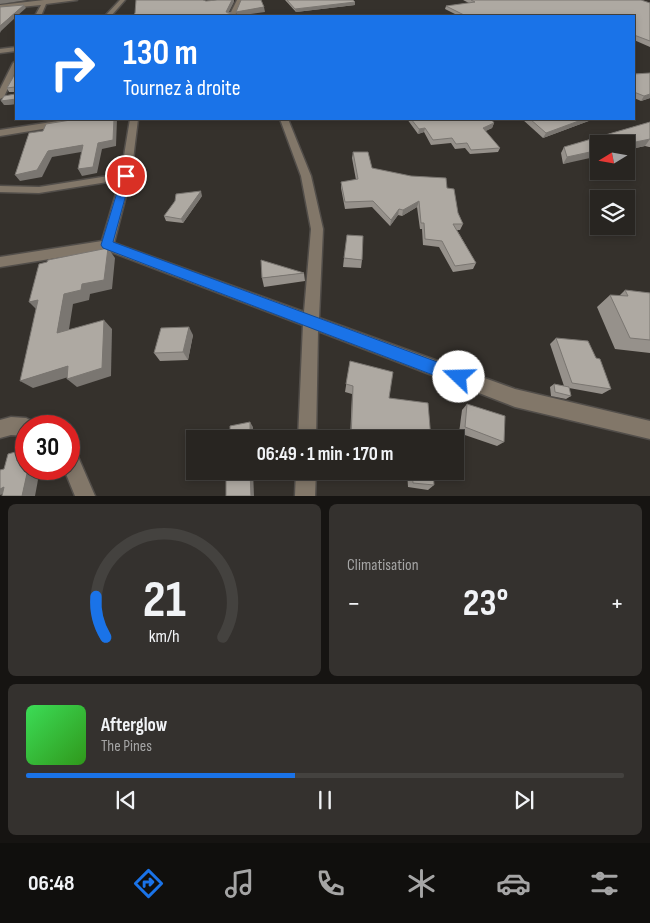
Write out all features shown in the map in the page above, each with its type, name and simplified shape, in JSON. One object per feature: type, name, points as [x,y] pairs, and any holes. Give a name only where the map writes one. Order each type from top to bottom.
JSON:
[{"type":"street","points":[[0,7],[45,1],[76,0]]},
{"type":"street","points":[[109,15],[123,0]]},
{"type":"street","points":[[232,15],[239,0]]},
{"type":"street","points":[[38,15],[45,1]]},
{"type":"street","points":[[0,51],[15,49]]},
{"type":"street","points":[[0,72],[15,67]]},
{"type":"street","points":[[3,97],[15,67]]},
{"type":"street","points":[[0,133],[79,120]]},
{"type":"street","points":[[107,245],[126,176],[134,120]]},
{"type":"street","points":[[284,120],[306,176],[317,229],[311,321],[307,430]]},
{"type":"street","points":[[0,189],[39,190],[126,176]]},
{"type":"street","points":[[0,262],[107,245],[514,398],[650,430]]},
{"type":"street","points":[[0,429],[15,426]]},
{"type":"street","points":[[78,480],[85,496]]},
{"type":"street","points":[[305,496],[306,480]]},
{"type":"building","points":[[136,0],[232,0],[226,12],[232,13],[225,15],[134,15]]},
{"type":"building","points":[[241,0],[261,0],[264,7],[236,12]]},
{"type":"building","points":[[287,0],[353,0],[355,2],[295,9]]},
{"type":"building","points":[[471,0],[641,0],[650,3],[650,41],[635,35],[635,15],[464,15],[446,6],[475,2]]},
{"type":"building","points":[[24,5],[0,26],[0,7]]},
{"type":"building","points":[[650,73],[650,94],[644,96],[635,92],[635,74]]},
{"type":"building","points":[[15,74],[15,87],[7,88]]},
{"type":"building","points":[[15,94],[15,99],[1,101],[4,96]]},
{"type":"building","points":[[71,120],[114,120],[113,140],[98,143],[93,167],[78,169],[83,145],[48,151],[37,170],[15,175],[29,133],[43,131],[46,124]]},
{"type":"building","points":[[412,120],[492,120],[494,123],[483,128],[500,148],[471,150],[467,143],[456,144],[452,138],[433,140],[425,128],[419,129]]},
{"type":"building","points":[[531,120],[581,120],[546,133]]},
{"type":"building","points":[[650,122],[650,139],[635,142],[635,135],[605,135]]},
{"type":"building","points":[[590,139],[590,152],[567,157],[564,147]]},
{"type":"building","points":[[353,152],[368,152],[372,168],[411,176],[446,178],[447,188],[454,189],[458,213],[463,224],[453,224],[476,263],[455,266],[442,241],[425,239],[424,223],[421,223],[419,201],[403,210],[399,209],[391,220],[373,201],[345,202],[341,182],[358,179]]},
{"type":"building","points":[[201,191],[181,219],[164,216],[175,201],[176,194]]},
{"type":"building","points":[[347,235],[363,236],[362,260],[344,258]]},
{"type":"building","points":[[108,248],[104,280],[82,284],[81,290],[64,294],[57,333],[104,320],[102,368],[67,379],[68,366],[20,381],[38,300],[29,302],[39,264],[48,260]]},
{"type":"building","points":[[261,260],[304,273],[262,278]]},
{"type":"building","points":[[625,290],[650,293],[650,340],[630,338],[610,295],[628,296]]},
{"type":"building","points":[[189,327],[183,352],[154,353],[161,328]]},
{"type":"building","points":[[556,338],[588,341],[596,358],[600,359],[611,389],[572,383]]},
{"type":"building","points":[[350,361],[393,372],[389,398],[428,403],[430,430],[351,430],[353,386],[346,384]]},
{"type":"building","points":[[554,384],[569,387],[571,396],[555,392]]},
{"type":"building","points":[[467,404],[505,416],[504,442],[465,427]]},
{"type":"building","points":[[250,422],[250,430],[230,430],[230,426]]},
{"type":"building","points":[[15,452],[15,480],[26,480],[22,496],[2,496],[4,487],[0,489],[0,470],[4,469],[8,454]]},
{"type":"building","points":[[226,480],[250,480],[251,496],[226,496]]},
{"type":"building","points":[[413,480],[434,480],[434,485],[413,483]]},
{"type":"route","points":[[126,176],[107,245],[459,377]]}]
